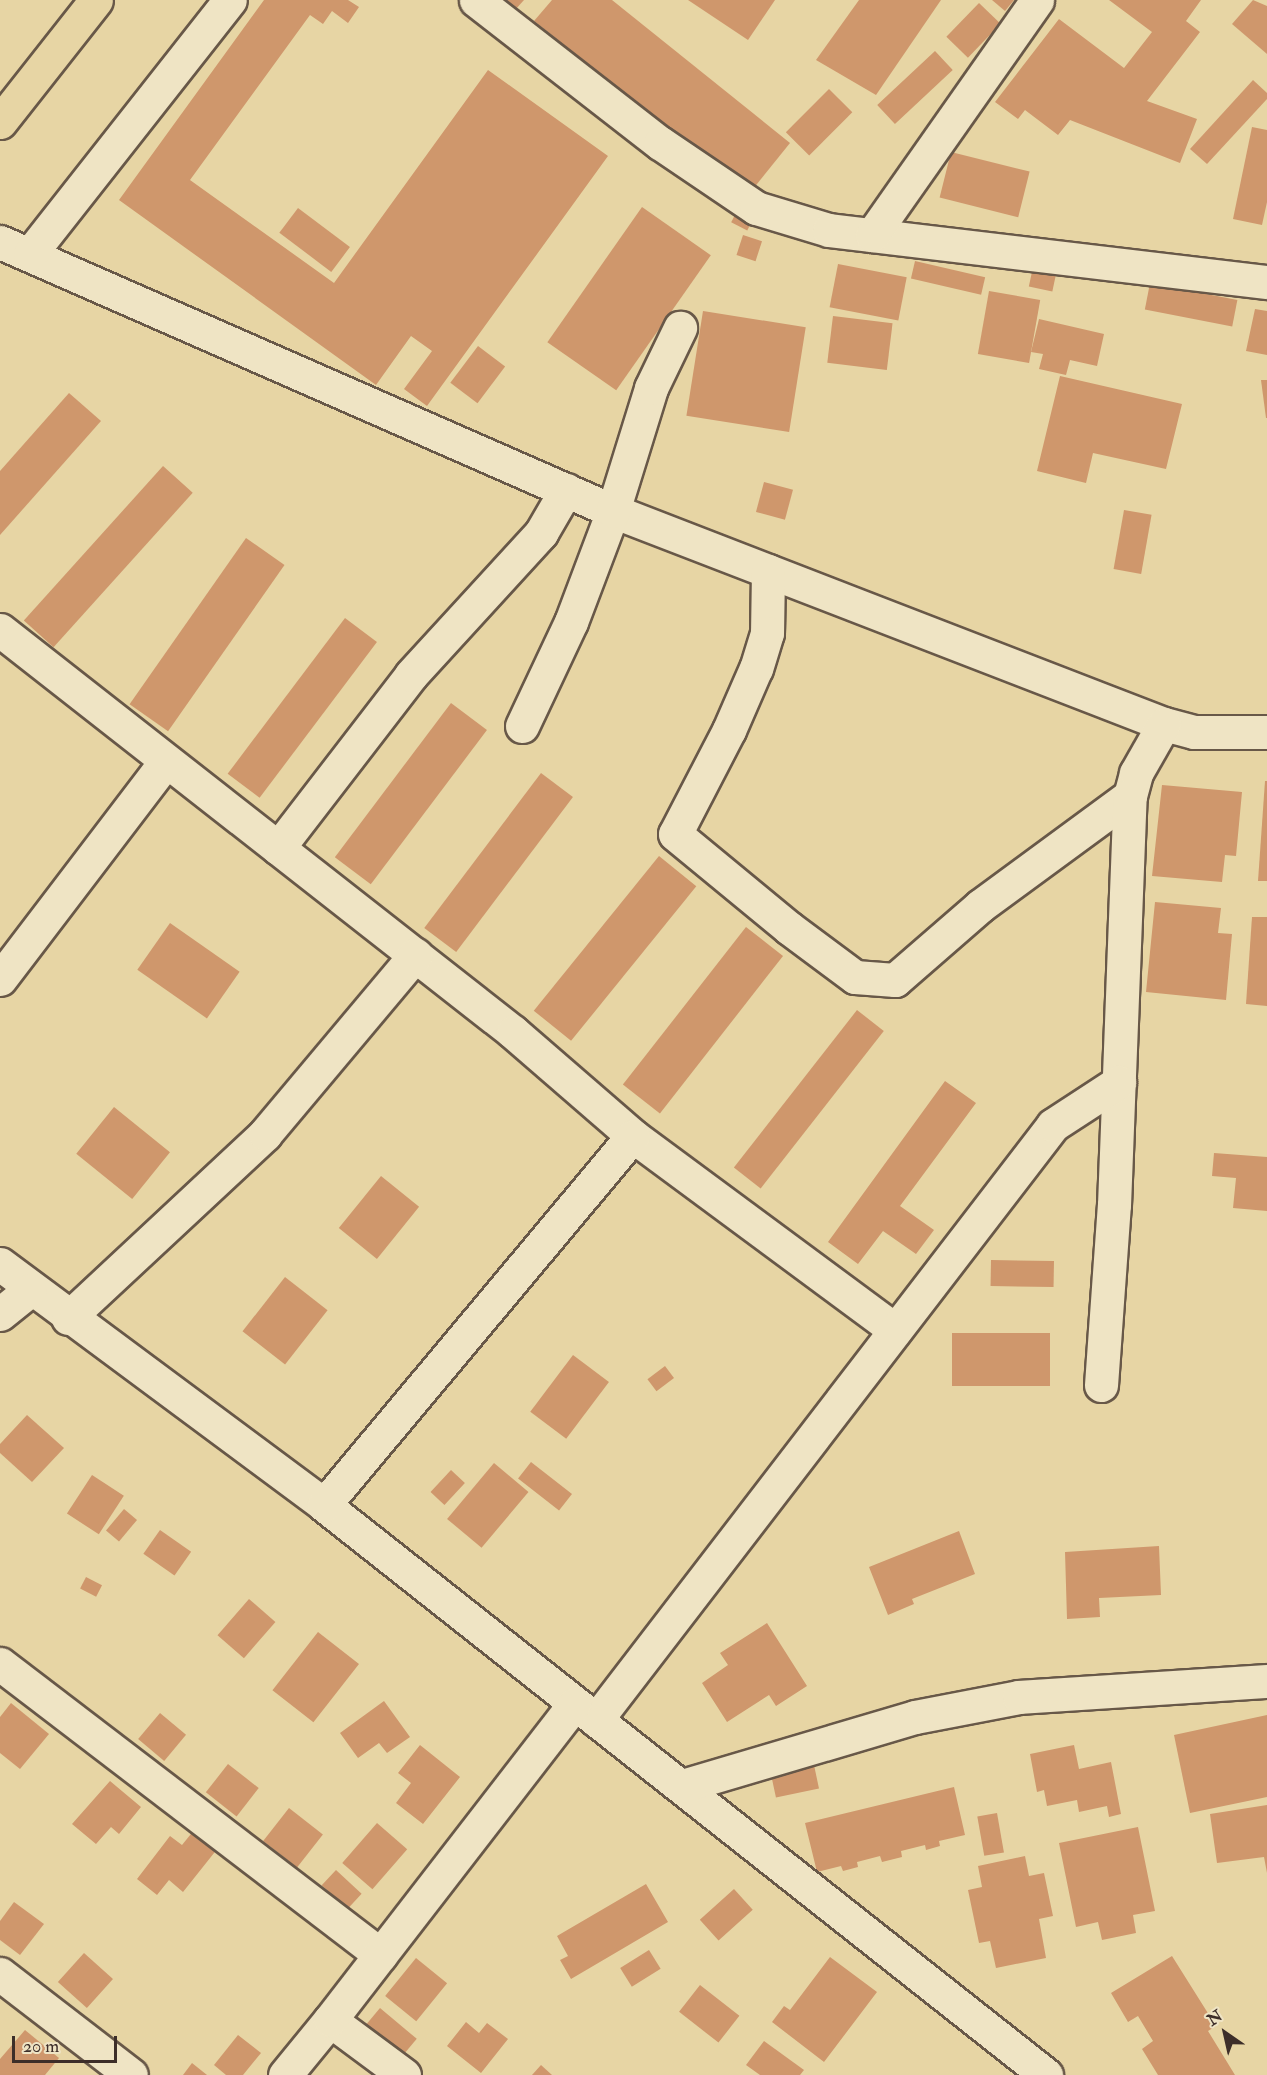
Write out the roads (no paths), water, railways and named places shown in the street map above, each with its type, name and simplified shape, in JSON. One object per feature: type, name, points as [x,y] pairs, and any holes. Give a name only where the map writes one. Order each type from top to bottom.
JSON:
[{"type":"highway","points":[[0,122],[96,0]]},
{"type":"street","points":[[30,254],[230,0]]},
{"type":"street","points":[[476,0],[660,143],[756,208],[829,230],[1267,282]]},
{"type":"street","points":[[872,235],[1037,0]]},
{"type":"street","points":[[0,242],[613,511],[768,571],[1164,724],[1194,732],[1267,732]]},
{"type":"street","points":[[522,726],[572,622],[613,511],[651,388],[680,328]]},
{"type":"street","points":[[278,848],[411,675],[541,533],[566,490]]},
{"type":"street","points":[[768,571],[767,633],[756,668],[729,730],[675,834],[789,928],[855,977],[895,980],[1021,873],[1130,796]]},
{"type":"street","points":[[0,630],[513,1032],[633,1136],[895,1330]]},
{"type":"street","points":[[1101,1385],[1119,1082],[1130,796],[1136,773],[1164,724]]},
{"type":"street","points":[[0,979],[166,761]]},
{"type":"street","points":[[68,1318],[265,1134],[414,955]]},
{"type":"street","points":[[285,2075],[380,1955],[585,1712],[895,1330],[1053,1125],[1119,1082]]},
{"type":"street","points":[[324,1505],[633,1136]]},
{"type":"street","points":[[0,1264],[30,1290],[324,1505],[1046,2075]]},
{"type":"street","points":[[0,1314],[30,1290]]},
{"type":"street","points":[[0,1664],[380,1955]]},
{"type":"street","points":[[682,1786],[915,1717],[1019,1697],[1267,1680]]},
{"type":"street","points":[[0,1974],[131,2075]]},
{"type":"street","points":[[330,2020],[404,2075]]}]
